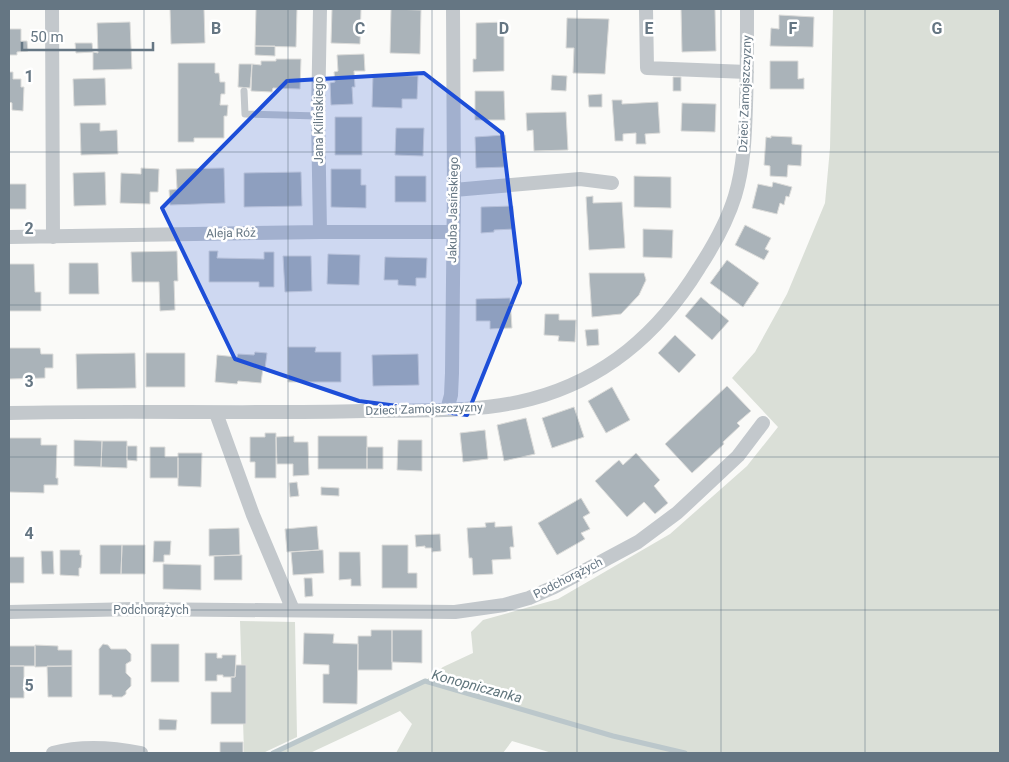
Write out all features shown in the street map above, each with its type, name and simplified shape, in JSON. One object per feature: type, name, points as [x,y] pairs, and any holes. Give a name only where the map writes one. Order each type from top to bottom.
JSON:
[{"type":"street","points":[[52,9],[53,237]]},
{"type":"street","name":"Jana Kilińskiego","points":[[320,9],[318,116],[320,232]]},
{"type":"street","name":"Jakuba Jasińskiego","points":[[447,410],[451,388],[454,190],[453,9]]},
{"type":"street","points":[[646,9],[647,68],[747,72]]},
{"type":"street","name":"Dzieci Zamojszczyzny","points":[[9,413],[447,410],[479,408],[531,399],[576,383],[631,350],[664,317],[689,285],[722,229],[734,198],[744,152],[747,9]]},
{"type":"street","points":[[454,190],[580,179],[612,183]]},
{"type":"street","name":"Aleja Róż","points":[[9,237],[452,232]]},
{"type":"street","points":[[216,413],[253,515],[293,610]]},
{"type":"street","name":"Podchorążych","points":[[9,612],[293,610],[455,612],[504,605],[554,588],[638,542],[678,513],[738,456],[763,423]]},
{"type":"street","points":[[53,753],[69,749],[97,748],[141,753]]},
{"type":"lane","points":[[244,91],[245,114],[318,116]]},
{"type":"highlighted area","points":[[424,73],[502,133],[520,283],[467,415],[359,401],[235,359],[162,208],[287,81]]},
{"type":"shaded area","points":[[833,9],[1000,9],[1000,753],[552,753],[512,741],[503,753],[396,753],[412,724],[400,711],[310,753],[273,753],[425,681],[443,667],[473,653],[471,632],[483,620],[558,599],[670,534],[747,466],[778,427],[732,378],[755,352],[787,294],[825,203],[830,148]]},
{"type":"shaded area","points":[[240,621],[295,622],[297,737],[263,753],[244,753]]},
{"type":"building","points":[[170,9],[204,9],[205,43],[171,44]]},
{"type":"building","points":[[256,9],[297,9],[296,47],[255,46]]},
{"type":"building","points":[[332,9],[361,9],[360,44],[331,43]]},
{"type":"building","points":[[391,9],[421,10],[420,54],[390,53]]},
{"type":"building","points":[[681,9],[715,9],[716,51],[682,52]]},
{"type":"building","points":[[779,15],[814,17],[813,47],[770,46],[771,28],[779,29]]},
{"type":"building","points":[[567,18],[609,19],[605,74],[573,73],[574,48],[566,48]]},
{"type":"building","points":[[130,22],[132,69],[93,70],[93,52],[98,53],[97,23]]},
{"type":"building","points":[[504,22],[504,71],[473,72],[473,59],[476,59],[476,23]]},
{"type":"building","points":[[9,29],[21,29],[21,41],[27,41],[28,51],[17,52],[17,55],[9,55]]},
{"type":"building","points":[[75,43],[92,43],[93,52],[76,53]]},
{"type":"building","points":[[255,46],[275,46],[275,56],[255,55]]},
{"type":"building","points":[[364,54],[365,71],[354,71],[355,87],[352,87],[353,104],[331,105],[330,83],[335,82],[334,72],[338,71],[337,55]]},
{"type":"building","points":[[276,59],[301,59],[300,89],[273,88],[272,92],[251,91],[252,64],[261,65],[261,61],[276,61]]},
{"type":"building","points":[[770,61],[798,61],[798,79],[804,78],[804,89],[770,89]]},
{"type":"building","points":[[178,63],[215,63],[215,73],[219,73],[220,82],[225,82],[225,94],[221,94],[220,105],[228,105],[227,116],[224,116],[224,138],[194,138],[194,142],[178,142]]},
{"type":"building","points":[[239,64],[252,64],[250,88],[238,87]]},
{"type":"building","points":[[9,72],[13,72],[13,79],[21,79],[21,87],[24,87],[23,111],[12,110],[12,103],[9,102]]},
{"type":"building","points":[[373,75],[418,76],[417,99],[402,99],[402,108],[372,107]]},
{"type":"building","points":[[552,75],[567,76],[566,91],[551,90]]},
{"type":"building","points":[[673,77],[681,77],[681,91],[673,91]]},
{"type":"building","points":[[105,78],[106,105],[74,106],[73,79]]},
{"type":"building","points":[[475,91],[504,91],[505,120],[475,120]]},
{"type":"building","points":[[602,94],[602,107],[589,107],[588,95]]},
{"type":"building","points":[[612,100],[622,100],[622,104],[658,102],[660,133],[645,134],[646,144],[636,144],[636,133],[623,134],[623,141],[615,141]]},
{"type":"building","points":[[682,103],[716,104],[715,132],[681,131]]},
{"type":"building","points":[[566,112],[568,150],[534,151],[533,130],[527,131],[526,113]]},
{"type":"building","points":[[335,117],[362,117],[362,155],[335,155]]},
{"type":"building","points":[[80,123],[100,123],[100,131],[117,130],[118,154],[81,155]]},
{"type":"building","points":[[396,128],[424,128],[423,156],[395,155]]},
{"type":"building","points":[[505,135],[507,167],[476,168],[475,137]]},
{"type":"building","points":[[771,136],[792,137],[792,144],[802,145],[801,166],[788,165],[787,177],[770,176],[770,166],[764,165],[766,137],[771,138]]},
{"type":"building","points":[[141,168],[159,169],[158,192],[150,192],[150,204],[120,203],[121,173],[141,174]]},
{"type":"building","points":[[224,168],[225,203],[170,205],[169,190],[177,189],[176,169]]},
{"type":"building","points":[[331,169],[361,169],[361,185],[366,185],[366,208],[331,207]]},
{"type":"building","points":[[105,172],[106,205],[74,206],[73,173]]},
{"type":"building","points":[[301,172],[302,206],[244,207],[244,173]]},
{"type":"building","points":[[395,176],[426,176],[426,202],[395,202]]},
{"type":"building","points":[[634,176],[671,177],[671,208],[634,207]]},
{"type":"building","points":[[773,182],[792,187],[789,197],[786,196],[784,205],[780,203],[777,214],[752,208],[758,184],[772,187]]},
{"type":"building","points":[[9,184],[26,184],[26,209],[9,209]]},
{"type":"building","points":[[593,196],[593,203],[622,202],[625,248],[589,250],[586,197]]},
{"type":"building","points":[[513,206],[514,229],[481,233],[481,207]]},
{"type":"building","points":[[745,225],[771,238],[765,249],[769,251],[764,260],[735,245]]},
{"type":"building","points":[[643,229],[673,230],[672,258],[643,257]]},
{"type":"building","points":[[177,251],[178,281],[174,281],[175,310],[160,311],[159,282],[132,282],[131,252]]},
{"type":"building","points":[[209,251],[218,251],[217,258],[264,259],[264,252],[274,252],[274,287],[259,287],[259,282],[209,282]]},
{"type":"building","points":[[328,254],[360,255],[359,285],[327,284]]},
{"type":"building","points":[[283,256],[311,256],[312,291],[285,292]]},
{"type":"building","points":[[385,257],[427,258],[426,278],[416,278],[416,286],[398,285],[398,280],[384,280]]},
{"type":"building","points":[[727,260],[759,283],[743,307],[710,283]]},
{"type":"building","points":[[69,263],[98,263],[99,294],[69,294]]},
{"type":"building","points":[[9,264],[34,264],[35,292],[41,292],[41,311],[9,311]]},
{"type":"building","points":[[589,273],[644,273],[646,280],[639,295],[621,314],[592,317]]},
{"type":"building","points":[[701,297],[729,321],[712,340],[685,316]]},
{"type":"building","points":[[510,298],[512,328],[490,329],[490,321],[476,321],[476,299]]},
{"type":"building","points":[[545,314],[559,314],[559,320],[576,320],[575,342],[558,341],[559,336],[544,335]]},
{"type":"building","points":[[598,329],[599,345],[587,346],[585,330]]},
{"type":"building","points":[[675,335],[696,355],[679,373],[658,353]]},
{"type":"building","points":[[288,347],[316,347],[315,352],[341,352],[341,382],[288,382]]},
{"type":"building","points":[[9,348],[40,348],[41,354],[53,354],[53,368],[45,368],[45,378],[9,379]]},
{"type":"building","points":[[255,352],[267,353],[261,383],[238,381],[237,384],[215,382],[217,355],[237,357],[238,354],[254,355]]},
{"type":"building","points":[[135,353],[136,388],[77,389],[76,354]]},
{"type":"building","points":[[146,353],[185,353],[185,387],[146,387]]},
{"type":"building","points":[[418,354],[419,385],[373,386],[372,355]]},
{"type":"building","points":[[727,386],[751,411],[737,423],[740,426],[723,442],[724,444],[692,473],[665,444]]},
{"type":"building","points":[[612,387],[630,420],[606,433],[588,401]]},
{"type":"building","points":[[574,407],[584,437],[552,448],[542,418]]},
{"type":"building","points":[[526,418],[535,454],[504,461],[497,425]]},
{"type":"building","points":[[485,430],[488,459],[463,462],[460,433]]},
{"type":"building","points":[[265,433],[276,433],[276,478],[255,478],[255,462],[250,462],[250,437],[265,437]]},
{"type":"building","points":[[294,436],[294,442],[308,442],[309,475],[293,476],[293,464],[277,464],[276,437]]},
{"type":"building","points":[[318,436],[367,436],[367,469],[318,469]]},
{"type":"building","points":[[9,438],[41,438],[41,445],[57,445],[56,478],[58,478],[58,485],[44,485],[44,493],[9,492]]},
{"type":"building","points":[[74,440],[102,441],[101,467],[74,466]]},
{"type":"building","points":[[398,440],[422,440],[422,471],[397,470]]},
{"type":"building","points":[[102,441],[127,441],[127,468],[101,467]]},
{"type":"building","points":[[127,446],[137,446],[137,461],[127,460]]},
{"type":"building","points":[[150,447],[165,447],[165,457],[178,457],[178,478],[150,478]]},
{"type":"building","points":[[367,447],[383,447],[383,469],[367,469]]},
{"type":"building","points":[[178,453],[202,453],[201,487],[178,486]]},
{"type":"building","points":[[636,453],[660,480],[654,486],[668,503],[655,514],[644,502],[627,517],[595,481],[619,460],[623,465]]},
{"type":"building","points":[[297,482],[299,496],[290,497],[289,483]]},
{"type":"building","points":[[321,487],[339,488],[339,496],[321,495]]},
{"type":"building","points":[[581,498],[590,513],[583,517],[590,529],[581,533],[585,539],[557,555],[538,523]]},
{"type":"building","points":[[495,522],[495,527],[512,526],[514,547],[510,547],[511,559],[492,560],[493,574],[473,575],[472,558],[469,558],[467,528],[486,527],[485,523]]},
{"type":"building","points":[[317,526],[319,550],[287,552],[285,529]]},
{"type":"building","points":[[239,528],[240,555],[209,556],[209,529]]},
{"type":"building","points":[[440,534],[441,551],[432,552],[432,548],[425,548],[425,546],[416,547],[415,535]]},
{"type":"building","points":[[154,541],[171,541],[170,555],[164,555],[164,562],[153,562]]},
{"type":"building","points":[[100,545],[122,545],[121,574],[100,574]]},
{"type":"building","points":[[122,545],[145,545],[145,574],[121,574]]},
{"type":"building","points":[[382,545],[408,545],[408,573],[417,573],[417,588],[382,588]]},
{"type":"building","points":[[60,550],[80,550],[80,555],[82,555],[79,576],[60,575]]},
{"type":"building","points":[[323,550],[324,573],[293,575],[291,552]]},
{"type":"building","points":[[41,551],[53,551],[54,574],[42,574]]},
{"type":"building","points":[[339,552],[360,552],[361,586],[351,586],[351,579],[339,580]]},
{"type":"building","points":[[242,555],[242,580],[214,580],[214,556]]},
{"type":"building","points":[[9,557],[24,557],[24,583],[9,583]]},
{"type":"building","points":[[163,564],[201,565],[201,590],[163,589]]},
{"type":"building","points":[[304,578],[312,578],[313,596],[305,597]]},
{"type":"building","points":[[371,630],[392,630],[392,670],[358,670],[358,636],[371,636]]},
{"type":"building","points":[[392,630],[422,630],[422,663],[392,662]]},
{"type":"building","points":[[304,633],[334,634],[333,643],[358,644],[357,704],[323,703],[323,674],[329,674],[329,665],[303,664]]},
{"type":"building","points":[[103,644],[108,645],[111,649],[126,649],[131,654],[131,661],[126,664],[126,673],[131,678],[131,686],[122,697],[99,695],[99,649]]},
{"type":"building","points":[[151,644],[179,644],[179,682],[151,682]]},
{"type":"building","points":[[35,645],[58,646],[58,650],[72,650],[72,666],[35,667]]},
{"type":"building","points":[[9,646],[35,646],[35,666],[9,666]]},
{"type":"building","points":[[205,653],[217,653],[217,658],[222,658],[222,655],[236,655],[235,677],[217,675],[217,681],[205,681]]},
{"type":"building","points":[[236,665],[246,665],[246,724],[211,724],[211,692],[231,692],[231,677],[235,677]]},
{"type":"building","points":[[9,666],[24,666],[24,698],[9,698]]},
{"type":"building","points":[[47,666],[72,666],[72,697],[48,697]]},
{"type":"building","points":[[159,719],[177,720],[176,730],[159,730]]},
{"type":"building","points":[[220,742],[243,742],[243,753],[220,753]]},
{"type":"waterway","name":"Konopniczanka","points":[[273,753],[425,681],[613,736],[685,753]]}]
